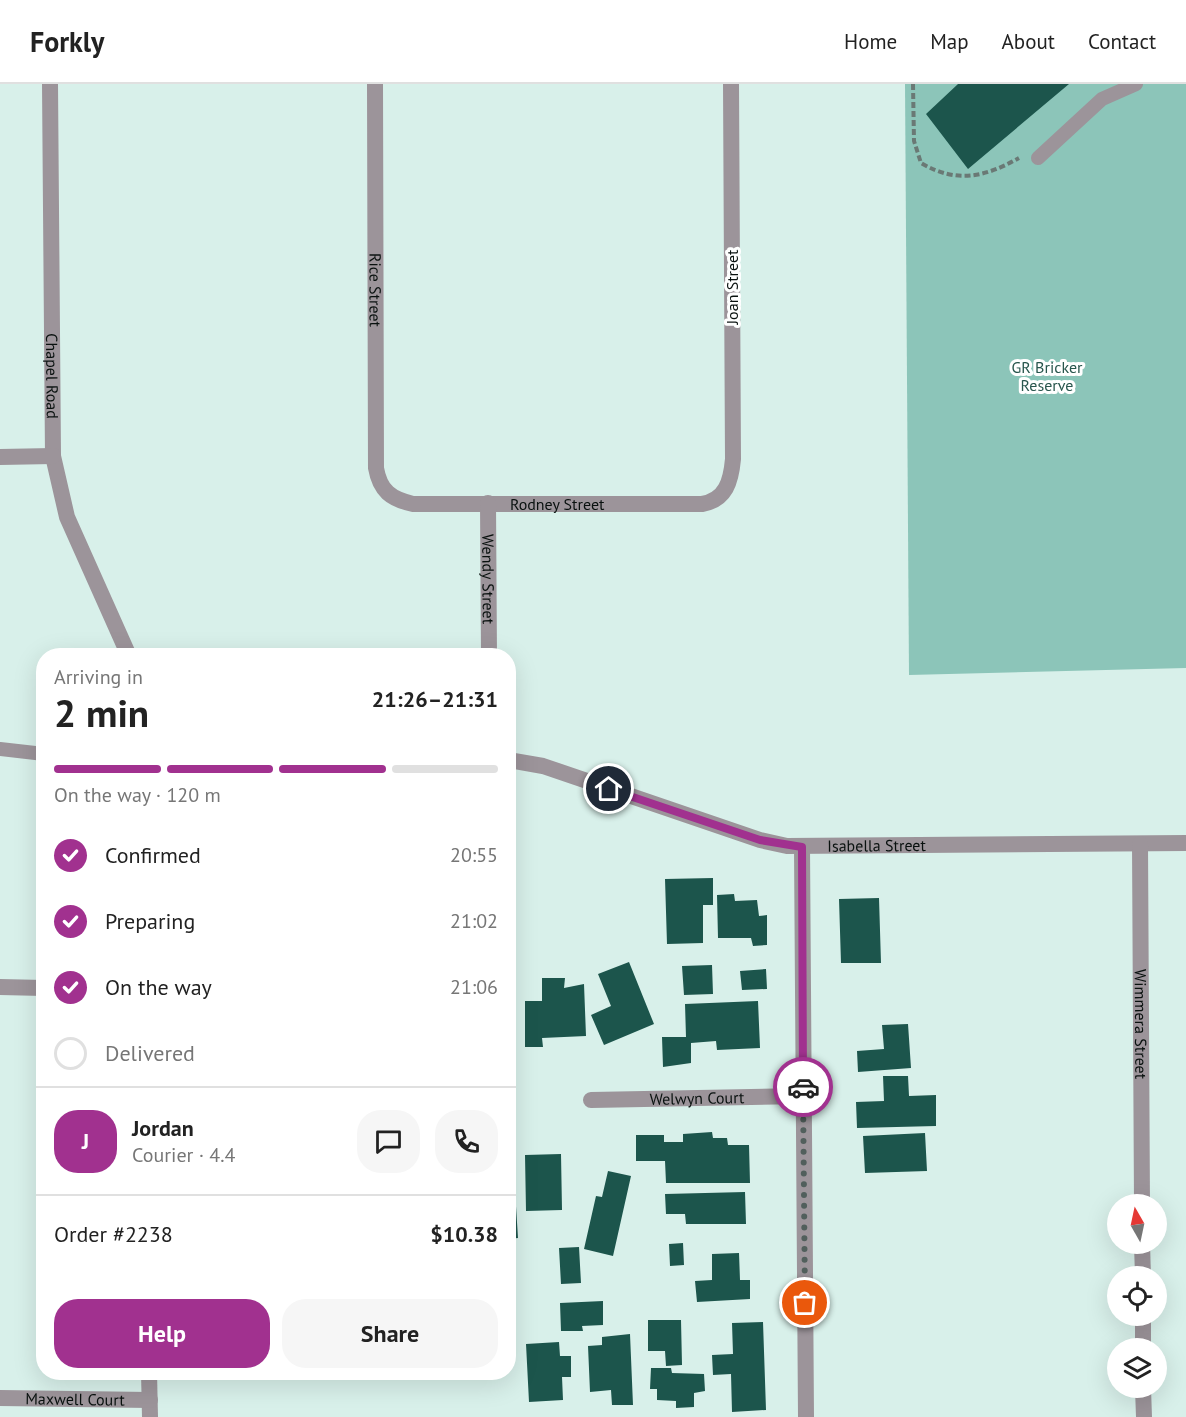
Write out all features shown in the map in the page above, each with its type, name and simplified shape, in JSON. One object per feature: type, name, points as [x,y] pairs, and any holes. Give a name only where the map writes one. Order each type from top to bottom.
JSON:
[{"type":"street","name":"Chapel Road","points":[[50,84],[53,456],[66,517],[125,648]]},
{"type":"street","name":"Rice Street","points":[[375,84],[376,468],[378,478],[386,492]]},
{"type":"street","name":"Joan Street","points":[[727,489],[733,459],[731,84]]},
{"type":"street","points":[[0,457],[53,456]]},
{"type":"street","name":"Rodney Street","points":[[386,492],[401,502],[413,504],[702,504],[719,498],[727,489]]},
{"type":"street","name":"Wendy Street","points":[[488,503],[489,648]]},
{"type":"street","name":"Isabella Street","points":[[516,761],[543,766],[760,840],[802,847],[1186,843]]},
{"type":"street","name":"Wimmera Street","points":[[1140,844],[1142,1194]]},
{"type":"street","points":[[802,847],[806,1417]]},
{"type":"street","points":[[0,987],[36,988]]},
{"type":"street","name":"Welwyn Court","points":[[591,1100],[803,1096]]},
{"type":"street","points":[[149,1380],[150,1417]]},
{"type":"street","name":"Maxwell Court","points":[[0,1398],[150,1400]]},
{"type":"street","points":[[1143,1398],[1143,1417]]},
{"type":"lane","points":[[1038,158],[1102,99],[1136,84]]},
{"type":"lane","points":[[0,749],[36,753]]},
{"type":"path","points":[[913,84],[914,141],[921,163],[938,173],[977,176],[996,171],[1029,154],[1038,158]]},
{"type":"green space","name":"GR Bricker Reserve","points":[[905,84],[1186,84],[1186,668],[909,675]]},
{"type":"building","points":[[958,84],[1069,84],[968,169],[926,114]]},
{"type":"building","points":[[713,878],[713,905],[703,905],[703,943],[667,944],[665,879]]},
{"type":"building","points":[[734,894],[735,901],[757,900],[759,916],[767,915],[767,945],[753,946],[751,938],[718,938],[717,895]]},
{"type":"building","points":[[879,898],[881,963],[841,963],[839,899]]},
{"type":"building","points":[[629,962],[654,1024],[604,1045],[591,1015],[611,1006],[598,974]]},
{"type":"building","points":[[712,965],[713,994],[684,995],[682,966]]},
{"type":"building","points":[[766,969],[767,989],[742,990],[740,971]]},
{"type":"building","points":[[542,978],[565,978],[564,988],[584,984],[586,1036],[542,1038],[543,1047],[525,1047],[525,1001],[542,1001]]},
{"type":"building","points":[[758,1001],[760,1048],[717,1050],[716,1041],[691,1043],[691,1063],[663,1067],[662,1037],[686,1037],[685,1004]]},
{"type":"building","points":[[908,1024],[911,1068],[858,1072],[857,1051],[884,1049],[882,1025]]},
{"type":"building","points":[[883,1076],[908,1076],[909,1096],[936,1095],[936,1126],[857,1128],[856,1102],[884,1101]]},
{"type":"building","points":[[712,1132],[713,1138],[727,1138],[728,1145],[749,1145],[750,1183],[666,1183],[665,1161],[636,1161],[636,1135],[664,1135],[664,1142],[683,1142],[683,1134]]},
{"type":"building","points":[[925,1133],[927,1171],[865,1173],[863,1136]]},
{"type":"building","points":[[561,1154],[562,1210],[526,1211],[525,1155]]},
{"type":"building","points":[[608,1171],[631,1176],[613,1256],[584,1249],[596,1196],[602,1197]]},
{"type":"building","points":[[745,1192],[746,1224],[686,1224],[685,1214],[666,1214],[665,1194]]},
{"type":"building","points":[[516,1206],[518,1238],[516,1238]]},
{"type":"building","points":[[683,1243],[684,1265],[670,1266],[669,1244]]},
{"type":"building","points":[[579,1247],[581,1283],[561,1284],[559,1248]]},
{"type":"building","points":[[739,1253],[740,1280],[750,1280],[750,1299],[697,1302],[695,1281],[712,1280],[712,1254]]},
{"type":"building","points":[[603,1301],[603,1325],[582,1326],[583,1331],[561,1331],[560,1303]]},
{"type":"building","points":[[648,1320],[681,1320],[682,1365],[666,1366],[665,1351],[648,1351]]},
{"type":"building","points":[[763,1322],[766,1410],[732,1412],[731,1374],[713,1375],[712,1355],[733,1354],[732,1323]]},
{"type":"building","points":[[630,1334],[633,1405],[612,1405],[611,1390],[590,1392],[588,1346],[602,1345],[602,1337]]},
{"type":"building","points":[[559,1342],[560,1356],[571,1356],[571,1377],[562,1377],[563,1400],[529,1402],[526,1344]]},
{"type":"building","points":[[651,1368],[671,1368],[672,1373],[704,1374],[705,1391],[694,1393],[694,1407],[676,1408],[676,1401],[657,1400],[657,1389],[650,1389]]},
{"type":"way so far","points":[[803,1087],[805,1303]]},
{"type":"route","points":[[609,789],[760,840],[802,847],[803,1087]]}]
